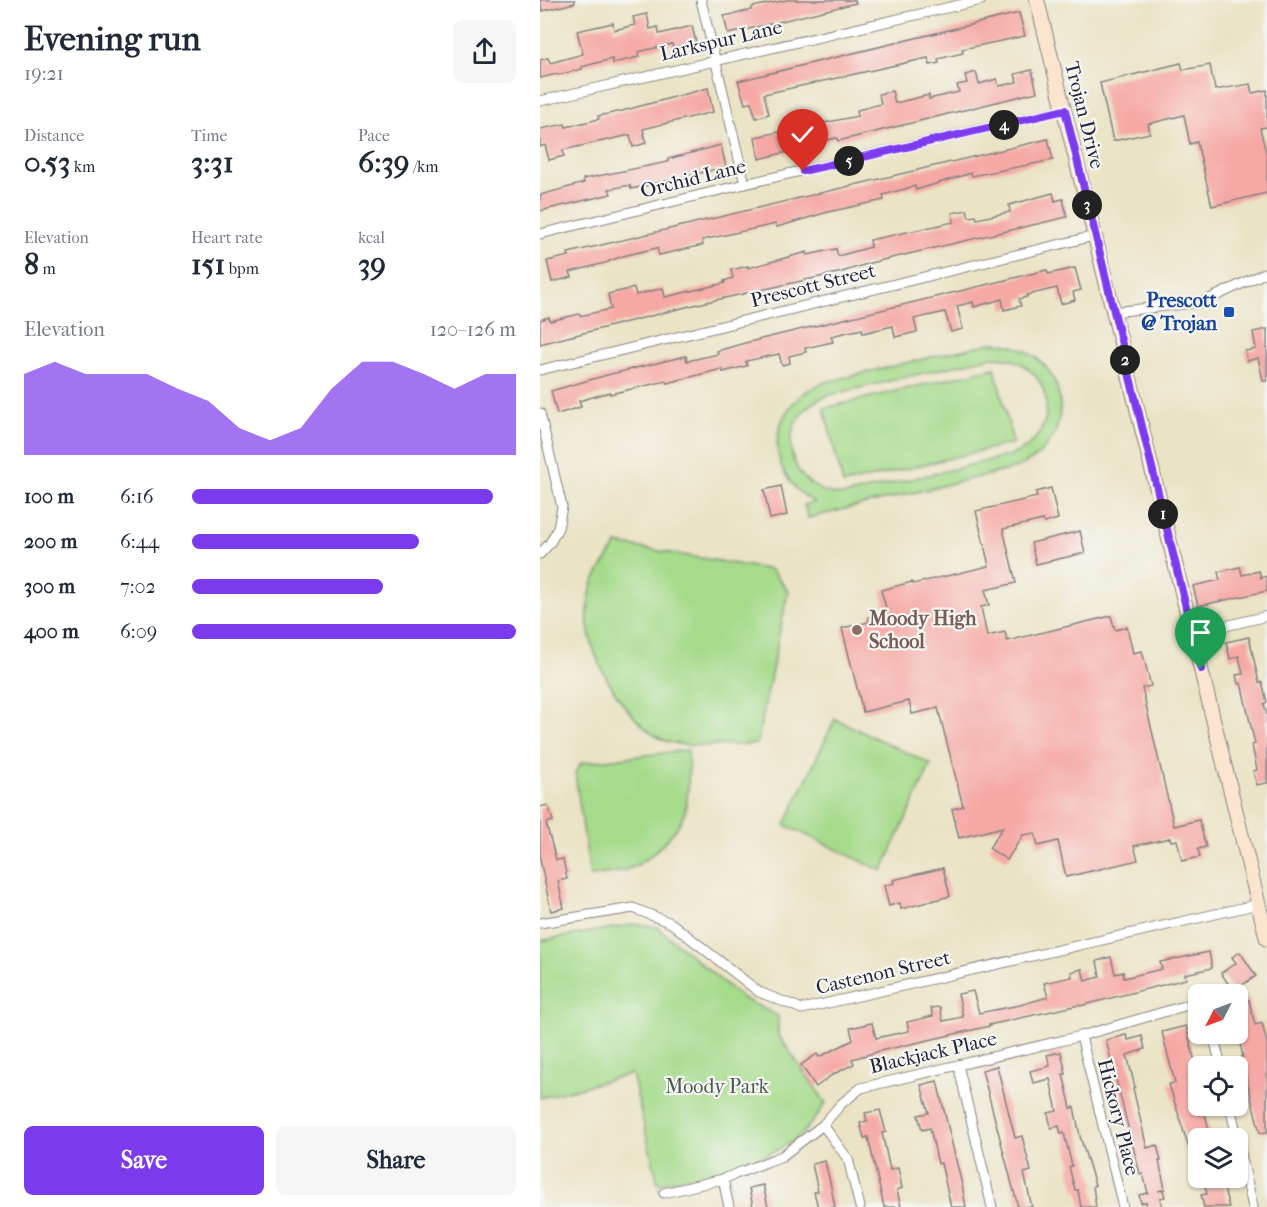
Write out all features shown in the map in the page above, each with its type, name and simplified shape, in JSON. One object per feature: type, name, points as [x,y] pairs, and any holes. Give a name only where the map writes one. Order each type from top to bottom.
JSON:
[{"type":"street","points":[[701,0],[745,184]]},
{"type":"street","name":"Larkspur Lane","points":[[540,101],[981,0]]},
{"type":"street","name":"Trojan Drive","points":[[1037,0],[1267,939]]},
{"type":"street","name":"Orchid Lane","points":[[540,234],[1065,110]]},
{"type":"street","name":"Prescott Street","points":[[540,370],[1095,236]]},
{"type":"street","points":[[1113,312],[1203,302],[1267,272]]},
{"type":"street","points":[[540,413],[562,507],[558,528],[550,543],[540,554]]},
{"type":"street","points":[[1192,634],[1267,616]]},
{"type":"street","name":"Castenon Street","points":[[540,923],[633,908],[671,923],[759,992],[802,1009],[1258,904]]},
{"type":"street","name":"Blackjack Place","points":[[664,1193],[723,1179],[782,1156],[823,1125],[861,1088],[1081,1036],[1188,1005]]},
{"type":"street","name":"Hickory Place","points":[[1081,1036],[1123,1207]]},
{"type":"street","points":[[958,1065],[992,1207]]},
{"type":"street","points":[[1232,1116],[1253,1207]]},
{"type":"street","points":[[823,1125],[848,1159],[860,1207]]},
{"type":"street","points":[[723,1179],[729,1207]]},
{"type":"green space","points":[[991,343],[1018,347],[1038,359],[1052,377],[1059,397],[1059,419],[1051,439],[1036,457],[1012,469],[808,518],[804,505],[814,502],[797,489],[785,473],[779,456],[778,438],[782,421],[792,405],[806,392],[826,382]],"holes":[[[992,357],[1013,360],[1029,369],[1040,383],[1046,399],[1046,416],[1040,432],[1027,446],[1008,456],[845,495],[824,491],[808,482],[797,468],[792,452],[792,435],[798,419],[810,405],[829,395]]]},
{"type":"green space","points":[[995,368],[1013,443],[843,484],[824,408]]},
{"type":"green space","points":[[617,544],[772,570],[788,591],[757,744],[698,745],[666,741],[651,733],[623,704],[600,665],[588,626],[592,586]]},
{"type":"green space","points":[[835,719],[931,764],[882,871],[785,825]]},
{"type":"green space","points":[[688,750],[685,811],[671,835],[639,864],[616,872],[590,876],[575,773],[581,763]]},
{"type":"green space","name":"Moody Park","points":[[636,924],[658,928],[742,998],[778,1016],[778,1035],[826,1103],[797,1138],[765,1156],[748,1162],[658,1184],[632,1074],[540,1098],[540,941]]},
{"type":"building","points":[[540,0],[575,0],[575,3],[542,11]]},
{"type":"building","points":[[787,0],[855,0],[856,3],[728,34],[724,16],[752,10],[752,7]]},
{"type":"building","points":[[1019,13],[1025,36],[962,49],[963,53],[938,59],[939,63],[930,65],[928,58],[764,94],[769,114],[756,118],[751,102],[745,104],[738,81]]},
{"type":"building","points":[[647,14],[650,29],[658,27],[659,34],[692,26],[696,42],[673,48],[672,44],[638,52],[639,57],[613,63],[612,59],[581,67],[582,69],[540,78],[540,60],[548,58],[550,63],[583,54],[577,31],[613,23],[614,30],[635,25],[633,17]]},
{"type":"building","points":[[1181,63],[1183,70],[1210,65],[1215,90],[1250,84],[1252,93],[1267,90],[1267,127],[1260,128],[1267,157],[1267,193],[1212,206],[1197,142],[1190,144],[1184,115],[1148,124],[1150,133],[1113,141],[1100,83]]},
{"type":"building","points":[[1032,70],[1037,92],[838,141],[837,138],[806,145],[807,147],[759,159],[755,137],[858,116],[857,110],[881,104],[879,94],[892,91],[895,103],[929,95],[929,99],[959,92],[957,85],[967,83],[965,75],[976,72],[979,84],[997,79],[999,86],[1017,82],[1015,74]]},
{"type":"building","points":[[708,88],[713,112],[643,129],[646,143],[633,147],[630,135],[563,150],[564,156],[549,160],[545,145],[540,147],[540,129],[565,124],[566,127],[599,119],[598,116]]},
{"type":"building","points":[[1048,139],[1053,160],[972,176],[971,173],[916,190],[915,186],[883,195],[884,200],[828,212],[777,227],[776,224],[702,240],[703,245],[659,255],[657,248],[623,256],[570,272],[572,277],[552,282],[547,261],[569,256],[568,253]]},
{"type":"building","points":[[721,145],[726,167],[631,189],[630,185],[609,189],[611,194],[540,211],[540,195],[584,183],[583,179],[668,162],[668,159]]},
{"type":"building","points":[[1053,193],[1055,201],[1063,199],[1067,217],[870,263],[842,272],[702,303],[540,344],[540,320],[549,317],[550,321],[611,309],[608,294],[634,288],[636,295],[663,288],[665,297],[725,283],[724,281],[733,278],[731,270],[748,266],[748,268],[807,252],[807,255],[836,249],[838,256],[871,247],[870,240],[954,222],[952,213],[967,210],[969,217],[976,216],[977,219],[1010,212],[1009,205]]},
{"type":"building","points":[[1075,268],[1081,290],[1073,292],[1075,300],[1061,304],[1057,288],[1027,295],[1019,299],[1021,306],[1004,310],[1002,299],[974,307],[973,302],[957,306],[963,329],[951,332],[945,312],[914,319],[917,332],[895,337],[893,326],[863,333],[862,329],[831,336],[833,342],[805,348],[806,352],[789,356],[790,363],[782,365],[779,354],[746,361],[747,366],[723,372],[722,369],[667,383],[666,381],[610,394],[610,392],[579,401],[581,407],[557,414],[551,391],[686,356],[687,361],[718,354],[717,351],[745,343],[1047,270],[1048,274]]},
{"type":"building","points":[[1267,329],[1267,381],[1263,381],[1258,358],[1247,361],[1245,351],[1256,349],[1253,332]]},
{"type":"building","points":[[781,486],[787,515],[770,519],[764,490]]},
{"type":"building","points":[[1051,488],[1058,519],[1003,529],[1016,583],[985,590],[989,605],[981,607],[987,636],[1005,632],[1007,641],[1111,616],[1115,630],[1127,627],[1133,653],[1142,651],[1151,686],[1142,688],[1174,826],[1199,820],[1206,847],[1198,849],[1200,857],[1182,861],[1177,840],[1171,841],[1170,838],[1134,846],[1138,860],[1066,877],[1058,841],[1038,846],[1035,833],[1023,835],[1007,860],[989,848],[1003,827],[959,838],[952,809],[963,806],[938,708],[912,714],[909,701],[863,712],[842,628],[869,622],[868,617],[887,612],[881,590],[989,566],[976,511],[1037,497],[1036,492]]},
{"type":"building","points":[[1080,531],[1085,553],[1036,564],[1031,543]]},
{"type":"building","points":[[1240,567],[1242,575],[1259,571],[1261,578],[1267,576],[1267,591],[1198,606],[1193,586],[1220,580],[1218,572]]},
{"type":"building","points":[[1249,637],[1259,683],[1262,682],[1267,702],[1264,704],[1267,715],[1267,783],[1257,785],[1253,771],[1257,770],[1252,745],[1255,744],[1241,683],[1238,684],[1236,675],[1243,674],[1239,656],[1230,659],[1226,642]]},
{"type":"building","points":[[548,805],[553,821],[546,823],[556,860],[563,859],[567,879],[558,881],[564,908],[551,911],[540,860],[540,807]]},
{"type":"building","points":[[943,868],[950,896],[901,909],[900,903],[889,906],[884,886],[894,883],[893,880]]},
{"type":"building","points":[[1209,952],[1212,968],[1185,974],[1186,979],[852,1059],[854,1064],[832,1075],[816,1087],[801,1065],[817,1054],[819,1057],[853,1040],[850,1028],[872,1023],[876,1038],[909,1031],[907,1022],[933,1016],[931,1008],[940,1007],[943,1021],[963,1017],[958,994],[973,991],[979,1013],[1048,997],[1044,983],[1072,977],[1071,972],[1082,969],[1085,981],[1100,977],[1097,961],[1111,957],[1115,974],[1123,972],[1124,978],[1162,969],[1160,962]]},
{"type":"building","points":[[1240,952],[1256,976],[1244,984],[1228,984],[1221,973],[1236,963],[1232,957]]},
{"type":"building","points":[[1248,1000],[1255,1025],[1262,1023],[1267,1043],[1267,1132],[1260,1133],[1248,1085],[1248,1056],[1243,1056],[1240,1044],[1248,1044]]},
{"type":"building","points":[[1186,1026],[1188,1044],[1190,1044],[1194,1056],[1188,1056],[1188,1116],[1206,1116],[1208,1128],[1188,1128],[1188,1145],[1169,1084],[1175,1083],[1162,1032]]},
{"type":"building","points":[[1126,1035],[1128,1040],[1142,1036],[1145,1049],[1127,1055],[1147,1148],[1157,1145],[1161,1161],[1159,1161],[1165,1189],[1158,1191],[1163,1190],[1165,1197],[1160,1198],[1162,1207],[1147,1207],[1146,1202],[1141,1203],[1139,1195],[1148,1193],[1143,1174],[1140,1174],[1106,1040]]},
{"type":"building","points":[[1061,1052],[1066,1074],[1063,1074],[1071,1108],[1074,1107],[1095,1185],[1093,1186],[1096,1207],[1081,1207],[1078,1190],[1075,1190],[1069,1167],[1072,1166],[1064,1133],[1061,1134],[1059,1126],[1051,1128],[1048,1113],[1057,1111],[1050,1079],[1033,1083],[1030,1071],[1050,1066],[1047,1055]]},
{"type":"building","points":[[997,1066],[1015,1138],[1022,1136],[1031,1171],[1024,1173],[1032,1207],[1018,1207],[982,1070]]},
{"type":"building","points":[[937,1081],[966,1207],[951,1207],[930,1128],[922,1130],[918,1115],[929,1113],[921,1085]]},
{"type":"building","points":[[880,1110],[886,1132],[882,1133],[890,1170],[898,1168],[902,1188],[897,1190],[901,1207],[884,1207],[868,1137],[864,1138],[860,1123],[867,1121],[865,1113]]},
{"type":"building","points":[[825,1161],[835,1207],[818,1207],[814,1192],[818,1191],[812,1164]]},
{"type":"building","points":[[763,1185],[768,1207],[753,1207],[749,1188]]},
{"type":"building","points":[[1206,1188],[1224,1188],[1229,1207],[1204,1207],[1201,1195],[1207,1194]]},
{"type":"place","name":"Prescott @ Trojan","points":[[1229,312]]},
{"type":"place","name":"Moody High School","points":[[857,630]]},
{"type":"route","points":[[803,171],[1065,110],[1201,669]]}]
